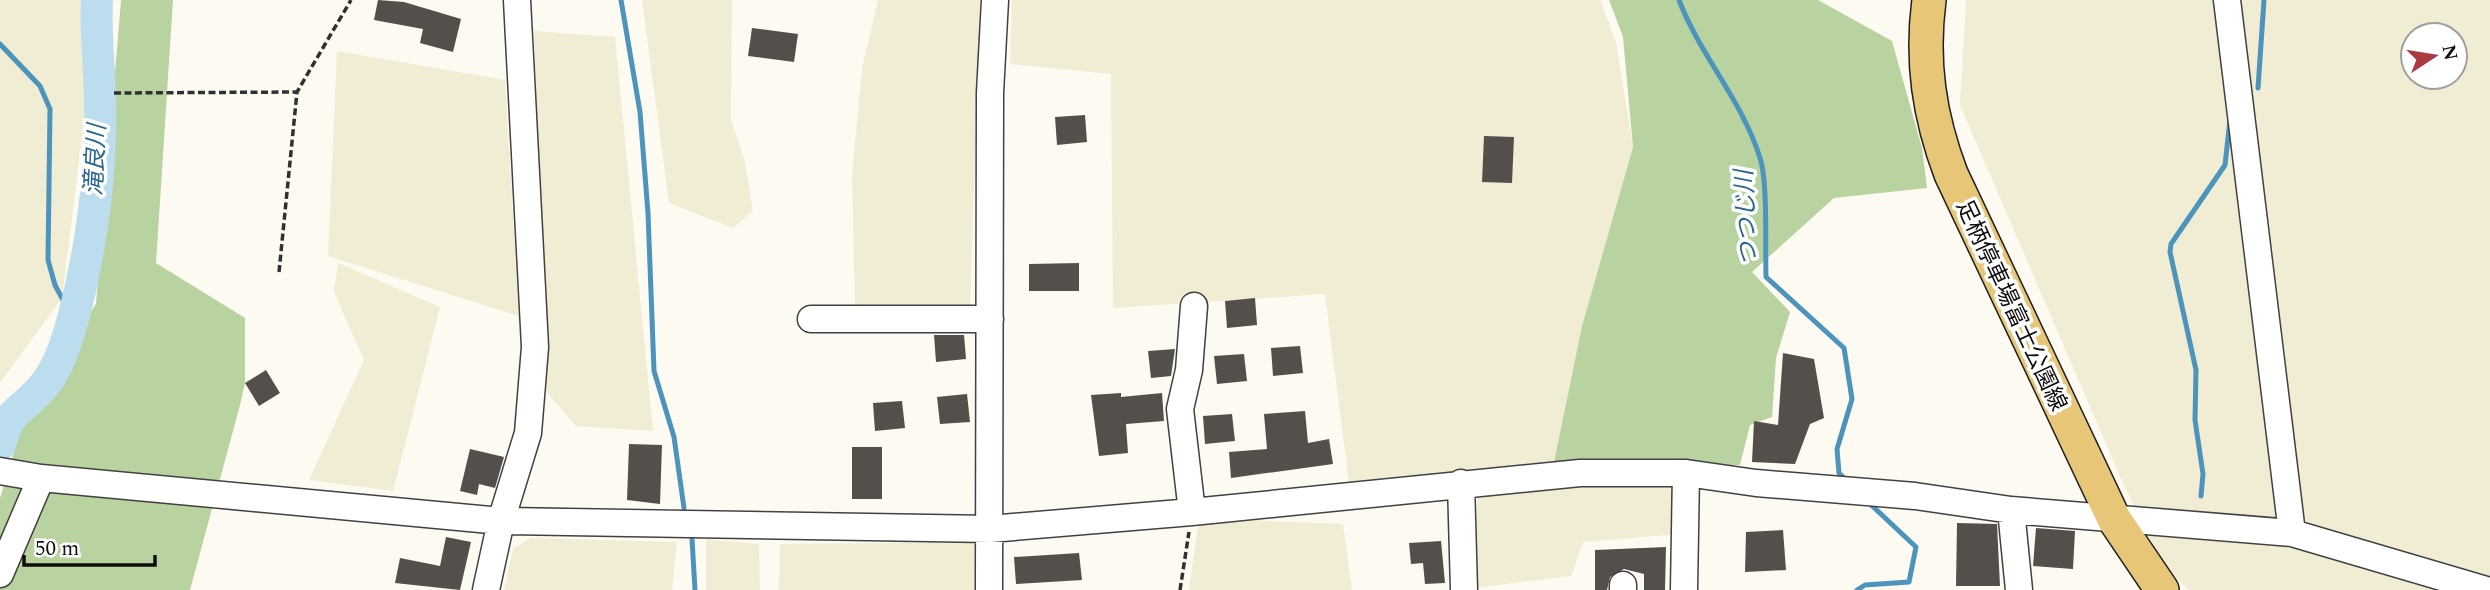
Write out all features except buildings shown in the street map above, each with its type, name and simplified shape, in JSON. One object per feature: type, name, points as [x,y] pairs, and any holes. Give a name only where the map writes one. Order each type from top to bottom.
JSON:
[{"type":"main road","name":"足柄停車場富士公園線","points":[[1929,0],[1924,50],[1936,134],[1951,174],[2114,519],[2162,590]]},
{"type":"street","points":[[486,590],[501,521],[528,433],[535,347],[517,0]]},
{"type":"street","points":[[989,590],[990,93],[995,0]]},
{"type":"street","points":[[2227,0],[2292,533]]},
{"type":"street","points":[[1192,512],[1180,409],[1189,370],[1194,306]]},
{"type":"street","points":[[811,319],[990,318]]},
{"type":"street","points":[[0,471],[41,478],[501,521],[990,528],[1192,512],[1580,473],[1686,473],[1847,492],[1883,493],[2011,510],[2292,533],[2486,590]]},
{"type":"street","points":[[1684,590],[1686,473]]},
{"type":"street","points":[[0,574],[41,478]]},
{"type":"street","points":[[1461,483],[1464,590]]},
{"type":"street","points":[[2011,510],[2019,590]]},
{"type":"path","points":[[279,272],[297,92],[351,0]]},
{"type":"path","points":[[114,93],[297,92]]},
{"type":"path","points":[[1180,590],[1192,512]]},
{"type":"shaded area","points":[[0,0],[99,0],[62,298],[0,383]]},
{"type":"shaded area","points":[[642,0],[732,0],[731,120],[745,162],[753,211],[733,228],[669,203]]},
{"type":"shaded area","points":[[878,0],[980,0],[970,314],[855,312],[852,176],[862,68]]},
{"type":"shaded area","points":[[1012,0],[1600,0],[1616,42],[1633,147],[1582,326],[1553,467],[1349,483],[1325,294],[1113,308],[1111,74],[1010,64]]},
{"type":"shaded area","points":[[1966,0],[2490,0],[2490,590],[2189,590],[2163,566],[2122,481],[1960,105]]},
{"type":"shaded area","points":[[534,31],[615,37],[653,431],[576,426],[544,389]]},
{"type":"shaded area","points":[[337,51],[505,80],[519,316],[328,256]]},
{"type":"shaded area","points":[[338,263],[440,307],[393,491],[309,480],[364,360],[334,292]]},
{"type":"shaded area","points":[[1681,482],[1679,534],[1583,542],[1571,576],[1474,588],[1477,498],[1571,484]]},
{"type":"shaded area","points":[[1199,518],[1343,524],[1352,590],[1189,590]]},
{"type":"shaded area","points":[[530,538],[677,542],[672,590],[504,590],[513,549]]},
{"type":"shaded area","points":[[706,539],[759,544],[760,590],[706,590]]},
{"type":"shaded area","points":[[978,542],[979,590],[779,590],[780,544]]},
{"type":"green space","points":[[121,0],[173,0],[156,263],[245,318],[245,383],[190,590],[0,590],[0,498],[30,399],[96,304]]},
{"type":"green space","points":[[1609,0],[1818,0],[1892,41],[1922,148],[1927,188],[1834,198],[1752,272],[1790,312],[1776,358],[1772,417],[1750,425],[1740,465],[1553,467],[1582,326],[1633,147],[1623,37]]},
{"type":"waterway","name":"滝良川","points":[[0,445],[11,418],[39,391],[56,367],[79,293],[90,239],[99,155],[97,0]]},
{"type":"waterway","points":[[621,0],[640,112],[648,213],[654,371],[674,437],[684,508]]},
{"type":"waterway","name":"つつじ川","points":[[1679,0],[1698,40],[1743,117],[1760,158],[1765,199],[1766,277],[1844,348],[1852,399],[1837,449],[1839,473],[1848,482]]},
{"type":"waterway","points":[[2258,88],[2264,0]]},
{"type":"waterway","name":"滝良川","points":[[0,44],[40,86],[50,109],[48,260],[55,285],[73,319]]},
{"type":"waterway","points":[[2201,496],[2203,474],[2195,420],[2196,370],[2170,252],[2171,244],[2225,165],[2230,120]]},
{"type":"waterway","name":"つつじ川","points":[[1857,590],[1865,585],[1909,582],[1916,547],[1867,501]]},
{"type":"waterway","points":[[692,539],[695,590]]}]
